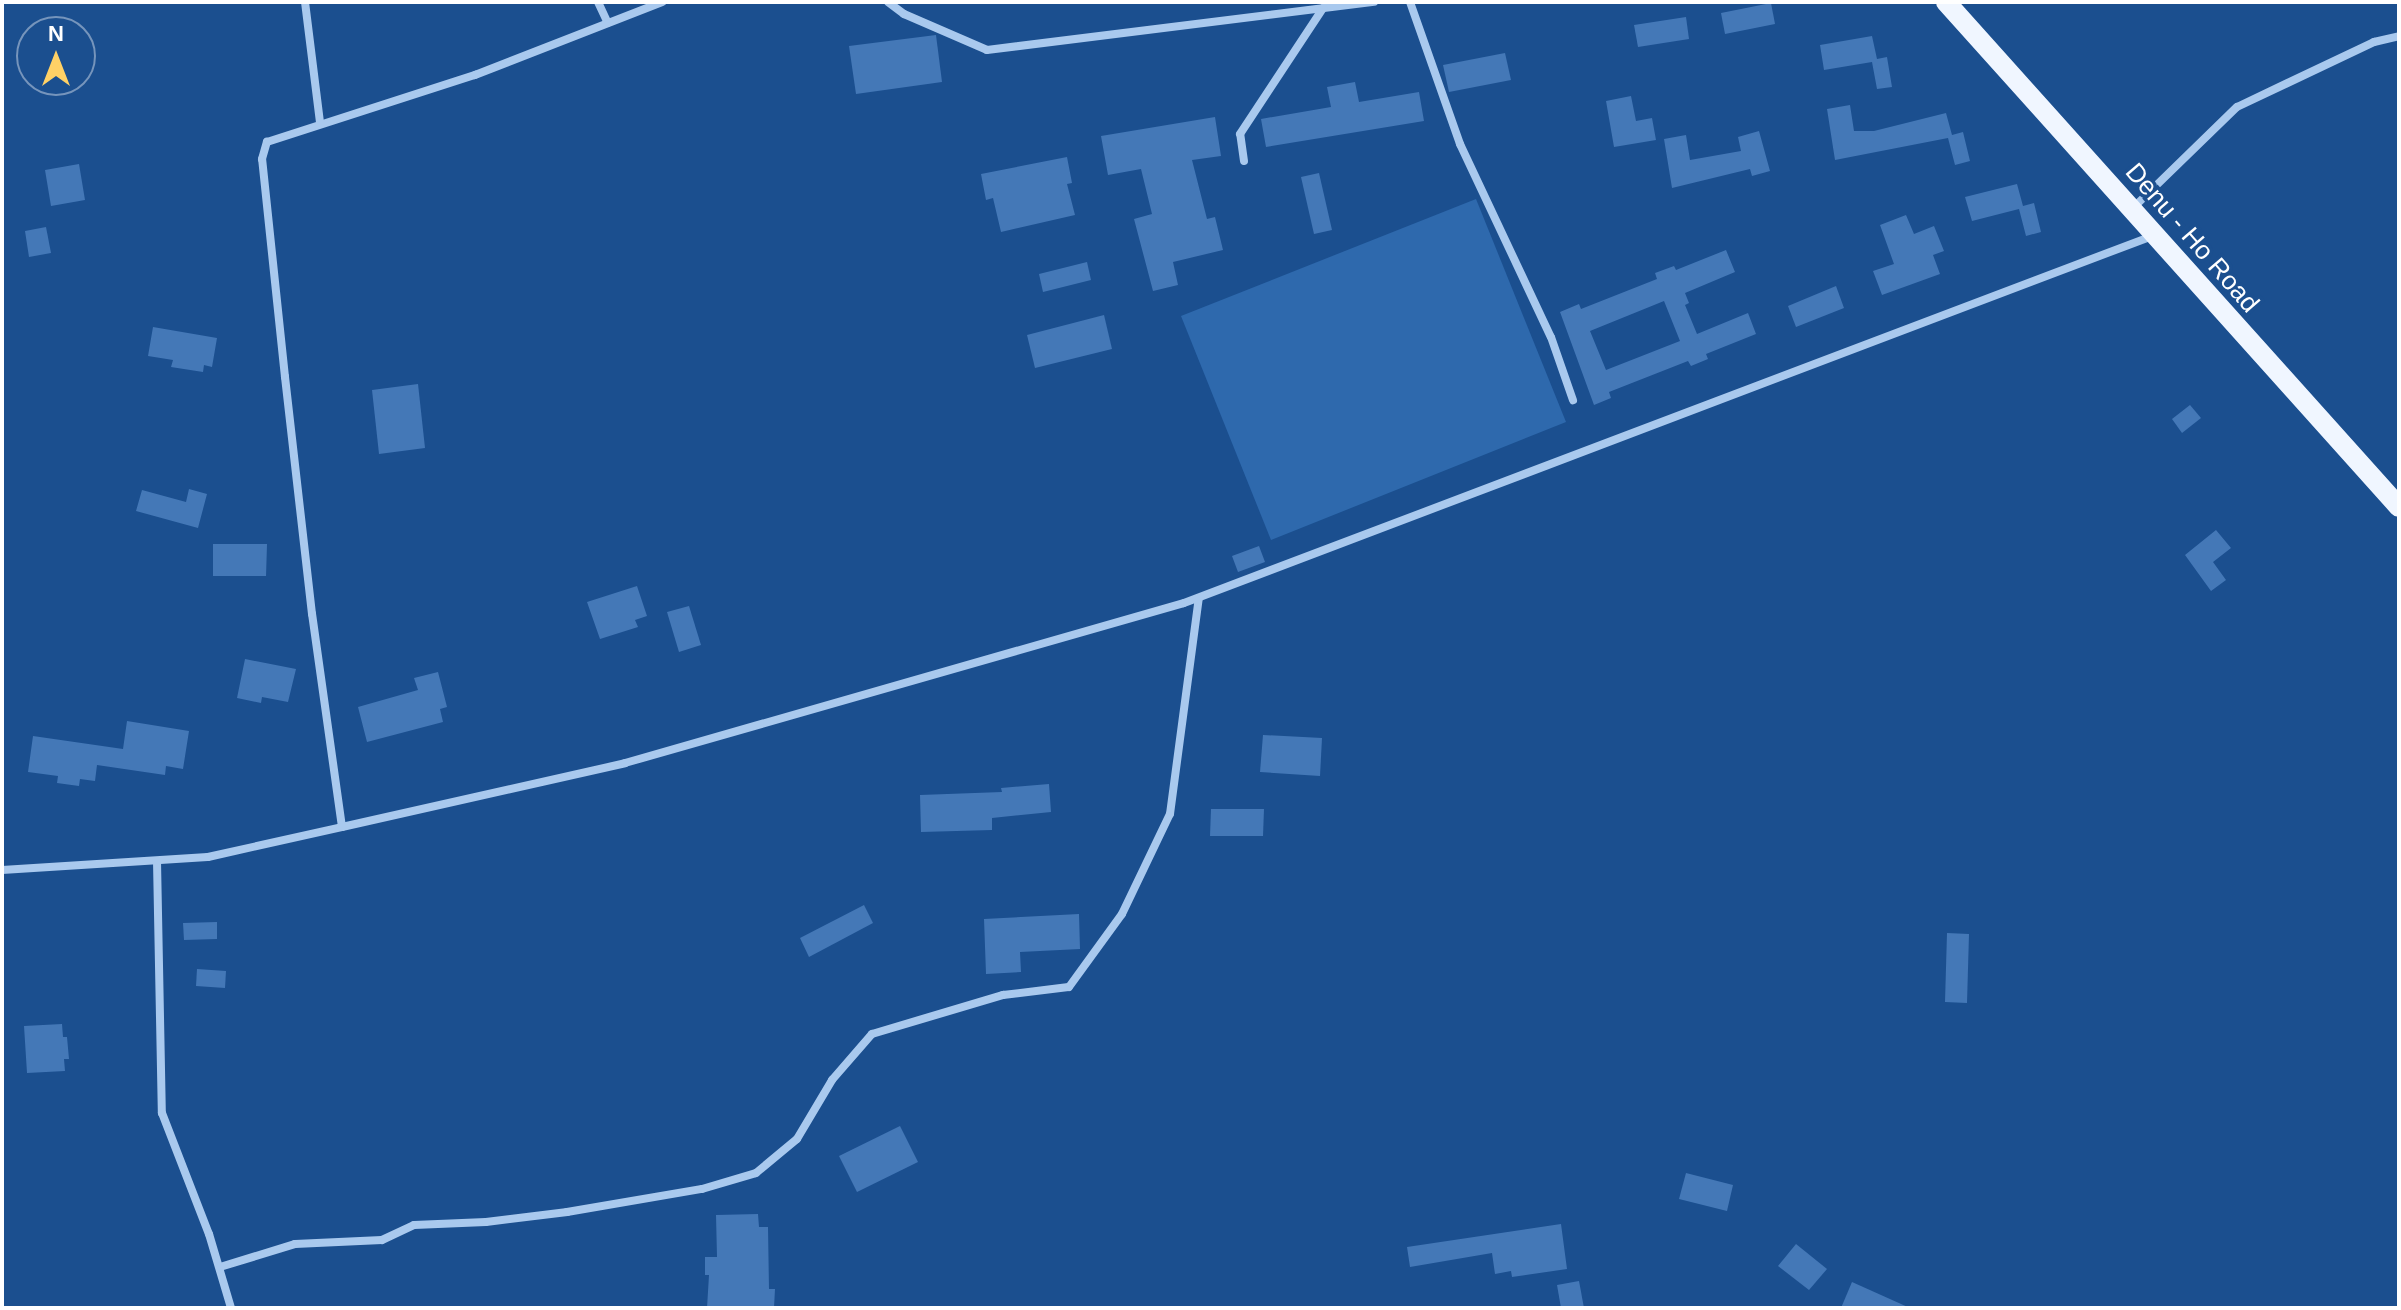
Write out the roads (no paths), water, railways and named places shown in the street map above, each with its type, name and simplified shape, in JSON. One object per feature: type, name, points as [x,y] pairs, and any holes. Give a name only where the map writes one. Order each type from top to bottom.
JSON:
[{"type":"main road","name":"Denu - Ho Road","points":[[1946,2],[2399,507]]},
{"type":"street","points":[[305,2],[320,123]]},
{"type":"street","points":[[598,2],[608,23]]},
{"type":"street","points":[[342,827],[312,614],[262,159],[267,142],[475,75],[662,2]]},
{"type":"street","points":[[888,2],[904,14],[987,50],[1374,2]]},
{"type":"street","points":[[1410,2],[1460,144],[1551,337],[1573,400]]},
{"type":"street","points":[[1244,161],[1240,134],[1323,8]]},
{"type":"street","points":[[2132,209],[2237,107],[2374,42],[2399,36]]},
{"type":"street","points":[[2,870],[208,857],[625,763],[1199,598],[2153,236]]},
{"type":"street","points":[[220,1267],[295,1244],[382,1240],[414,1225],[486,1222],[567,1212],[702,1189],[756,1173],[797,1139],[832,1080],[872,1034],[1003,995],[1069,987],[1122,914],[1170,814],[1199,598]]},
{"type":"street","points":[[157,861],[162,1113],[220,1267],[231,1308]]}]
